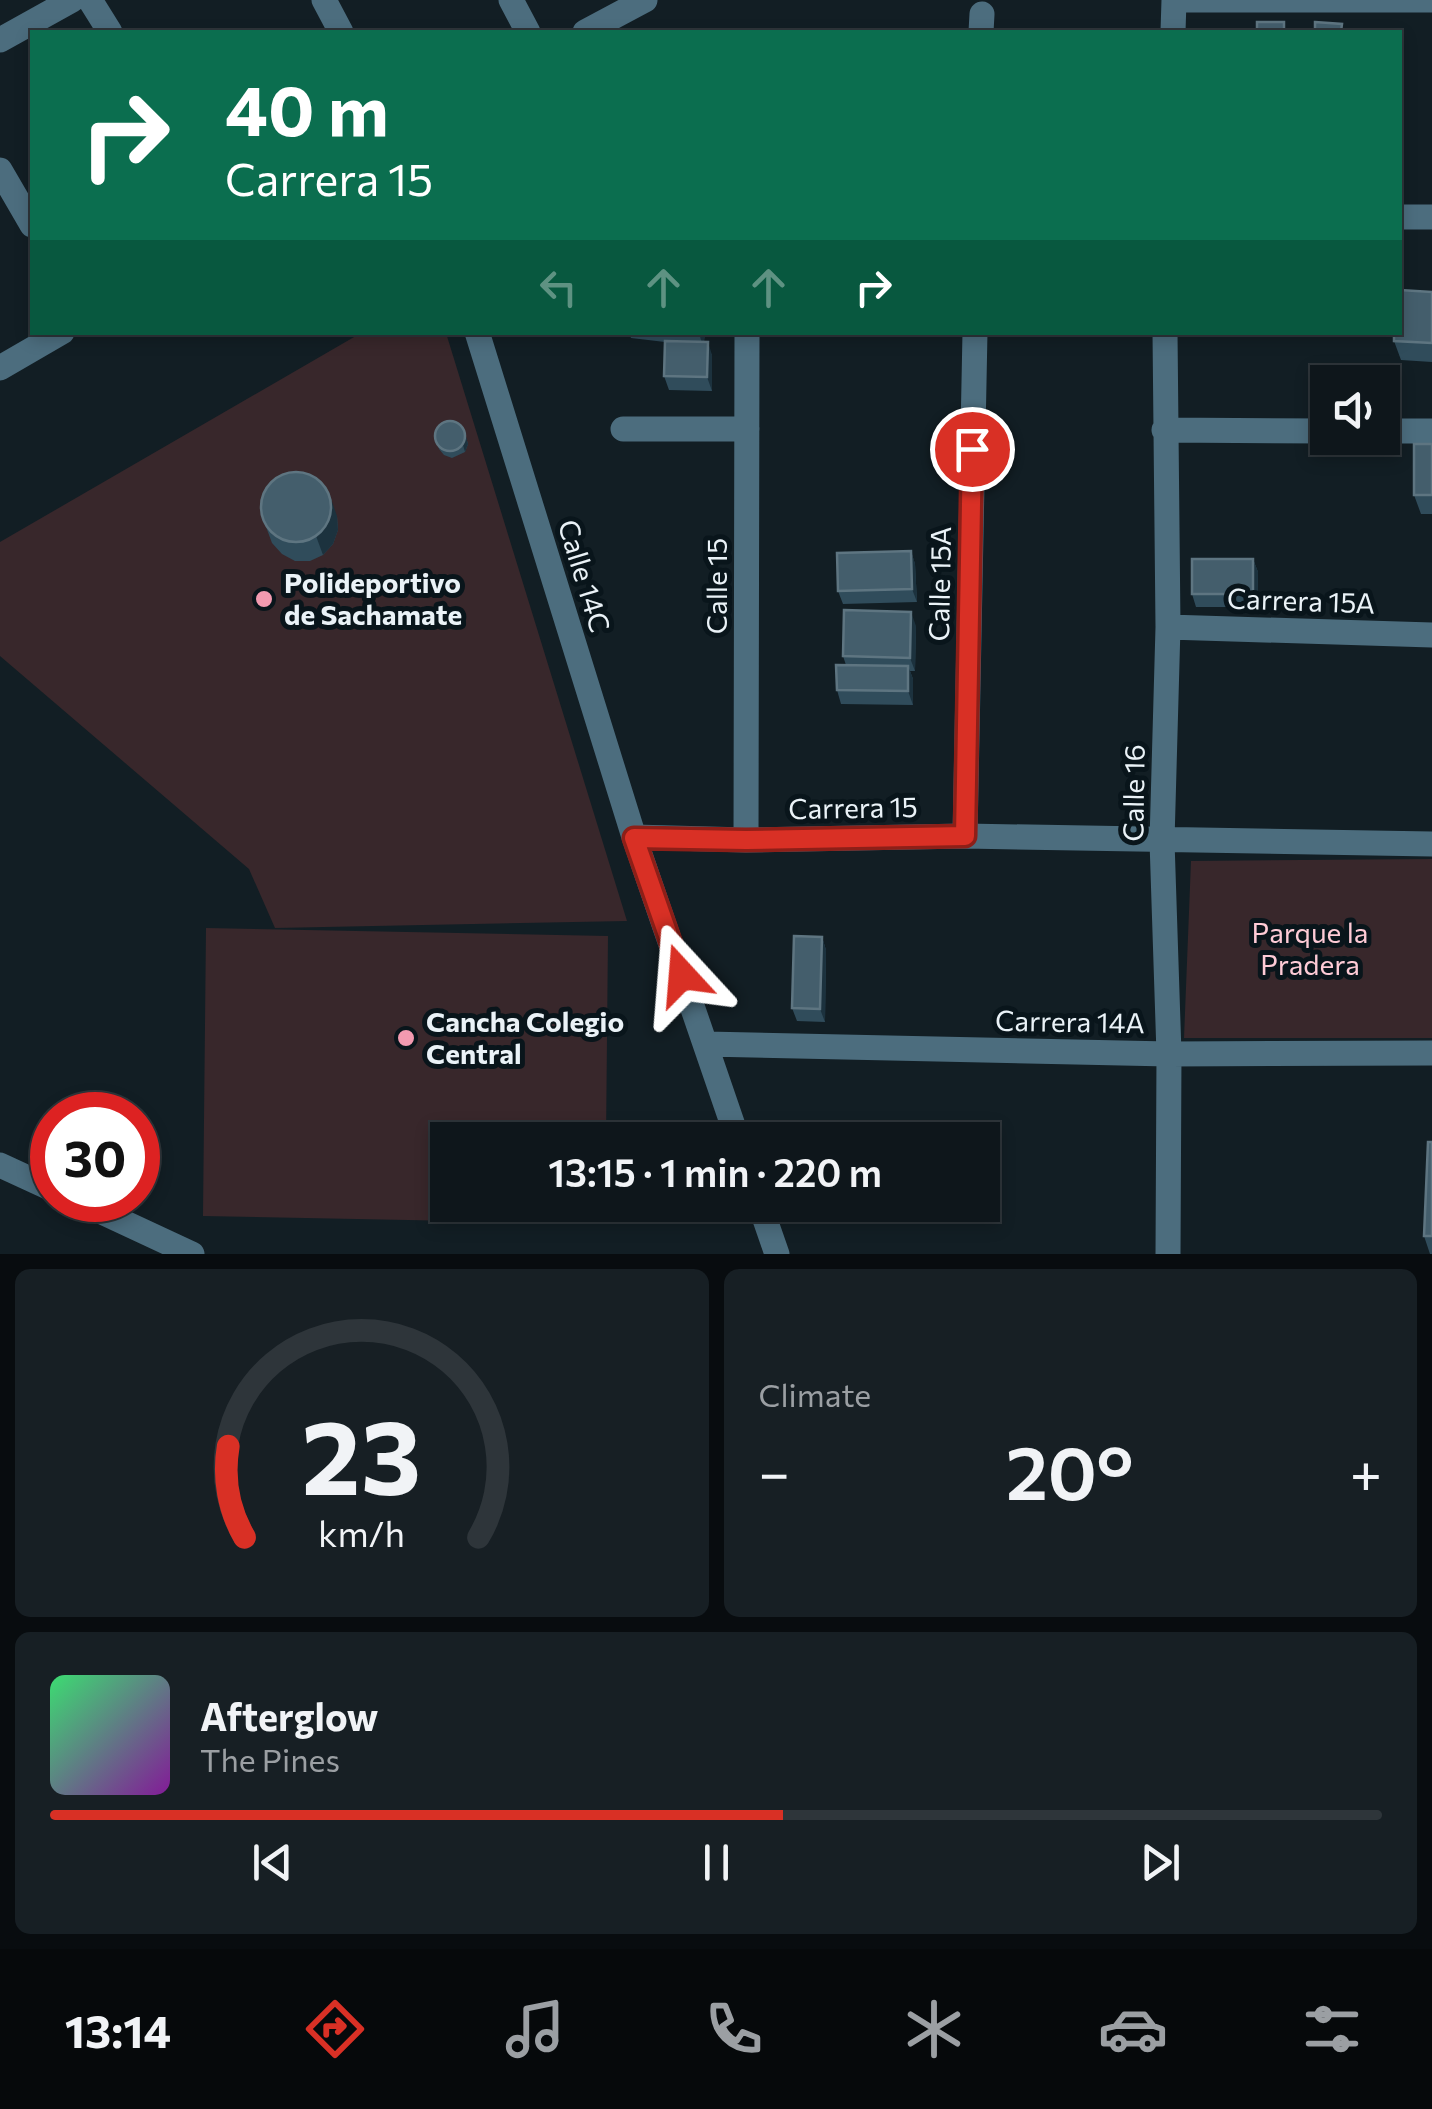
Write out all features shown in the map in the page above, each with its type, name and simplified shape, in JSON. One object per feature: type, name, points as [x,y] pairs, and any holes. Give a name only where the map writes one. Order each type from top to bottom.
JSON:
[{"type":"street","points":[[0,40],[72,0]]},
{"type":"street","points":[[90,0],[109,30]]},
{"type":"street","points":[[324,0],[340,30]]},
{"type":"street","points":[[511,0],[527,30]]},
{"type":"street","points":[[589,30],[645,0]]},
{"type":"street","points":[[1172,30],[1174,0],[1432,0]]},
{"type":"street","points":[[0,170],[30,222]]},
{"type":"street","points":[[1402,216],[1432,217]]},
{"type":"street","points":[[0,368],[57,335]]},
{"type":"street","name":"Calle 14C","points":[[478,335],[634,838]]},
{"type":"street","name":"Calle 15","points":[[746,840],[748,335]]},
{"type":"street","name":"Calle 15A","points":[[965,836],[974,335]]},
{"type":"street","name":"Calle 16","points":[[1165,335],[1168,626],[1162,841],[1169,1054],[1168,1254]]},
{"type":"street","points":[[623,429],[747,429]]},
{"type":"street","points":[[1164,430],[1310,430]]},
{"type":"street","points":[[1400,430],[1432,431]]},
{"type":"street","name":"Carrera 15A","points":[[1168,626],[1432,634]]},
{"type":"street","name":"Carrera 15","points":[[634,838],[965,836],[1432,844]]},
{"type":"street","points":[[634,838],[732,1122]]},
{"type":"street","name":"Carrera 14A","points":[[706,1044],[1169,1054],[1432,1054]]},
{"type":"street","points":[[0,1164],[30,1178]]},
{"type":"street","points":[[123,1222],[192,1254]]},
{"type":"street","points":[[766,1222],[777,1254]]},
{"type":"green space","name":"Polideportivo de Sachamate","points":[[358,335],[447,335],[627,921],[275,928],[249,869],[0,656],[0,542]]},
{"type":"green space","name":"Parque la Pradera","points":[[1432,859],[1432,1038],[1184,1038],[1191,861]]},
{"type":"green space","name":"Cancha Colegio Central","points":[[206,928],[608,936],[606,1122],[430,1122],[430,1221],[203,1216]]},
{"type":"green space","name":"Cancha Colegio Central","points":[[504,1222],[605,1222],[605,1224]]},
{"type":"building","points":[[1257,22],[1284,22],[1284,30],[1257,30]]},
{"type":"building","points":[[1315,22],[1342,24],[1341,30],[1315,30]]},
{"type":"building","points":[[1402,290],[1432,292],[1432,343],[1394,341],[1394,335],[1402,335]]},
{"type":"building","points":[[665,341],[708,342],[707,377],[664,376]]},
{"type":"building","points":[[450,421],[464,430],[465,436],[456,450],[450,451],[436,442],[435,436],[444,422]]},
{"type":"building","points":[[1414,444],[1432,444],[1432,495],[1414,495]]},
{"type":"building","points":[[296,472],[321,482],[331,507],[321,532],[296,542],[271,532],[261,507],[271,482]]},
{"type":"building","points":[[911,551],[912,589],[838,591],[837,553]]},
{"type":"building","points":[[1192,559],[1253,559],[1253,594],[1192,594]]},
{"type":"building","points":[[844,610],[911,612],[910,658],[843,656]]},
{"type":"building","points":[[836,665],[908,666],[908,691],[837,690]]},
{"type":"building","points":[[794,936],[822,937],[820,1009],[792,1008]]},
{"type":"building","points":[[1428,1142],[1432,1142],[1432,1236],[1424,1236]]},
{"type":"place","name":"Polideportivo de Sachamate","points":[[264,599]]},
{"type":"place","name":"Cancha Colegio Central","points":[[406,1038]]},
{"type":"route","points":[[682,975],[634,838],[965,836],[972,449]]}]
